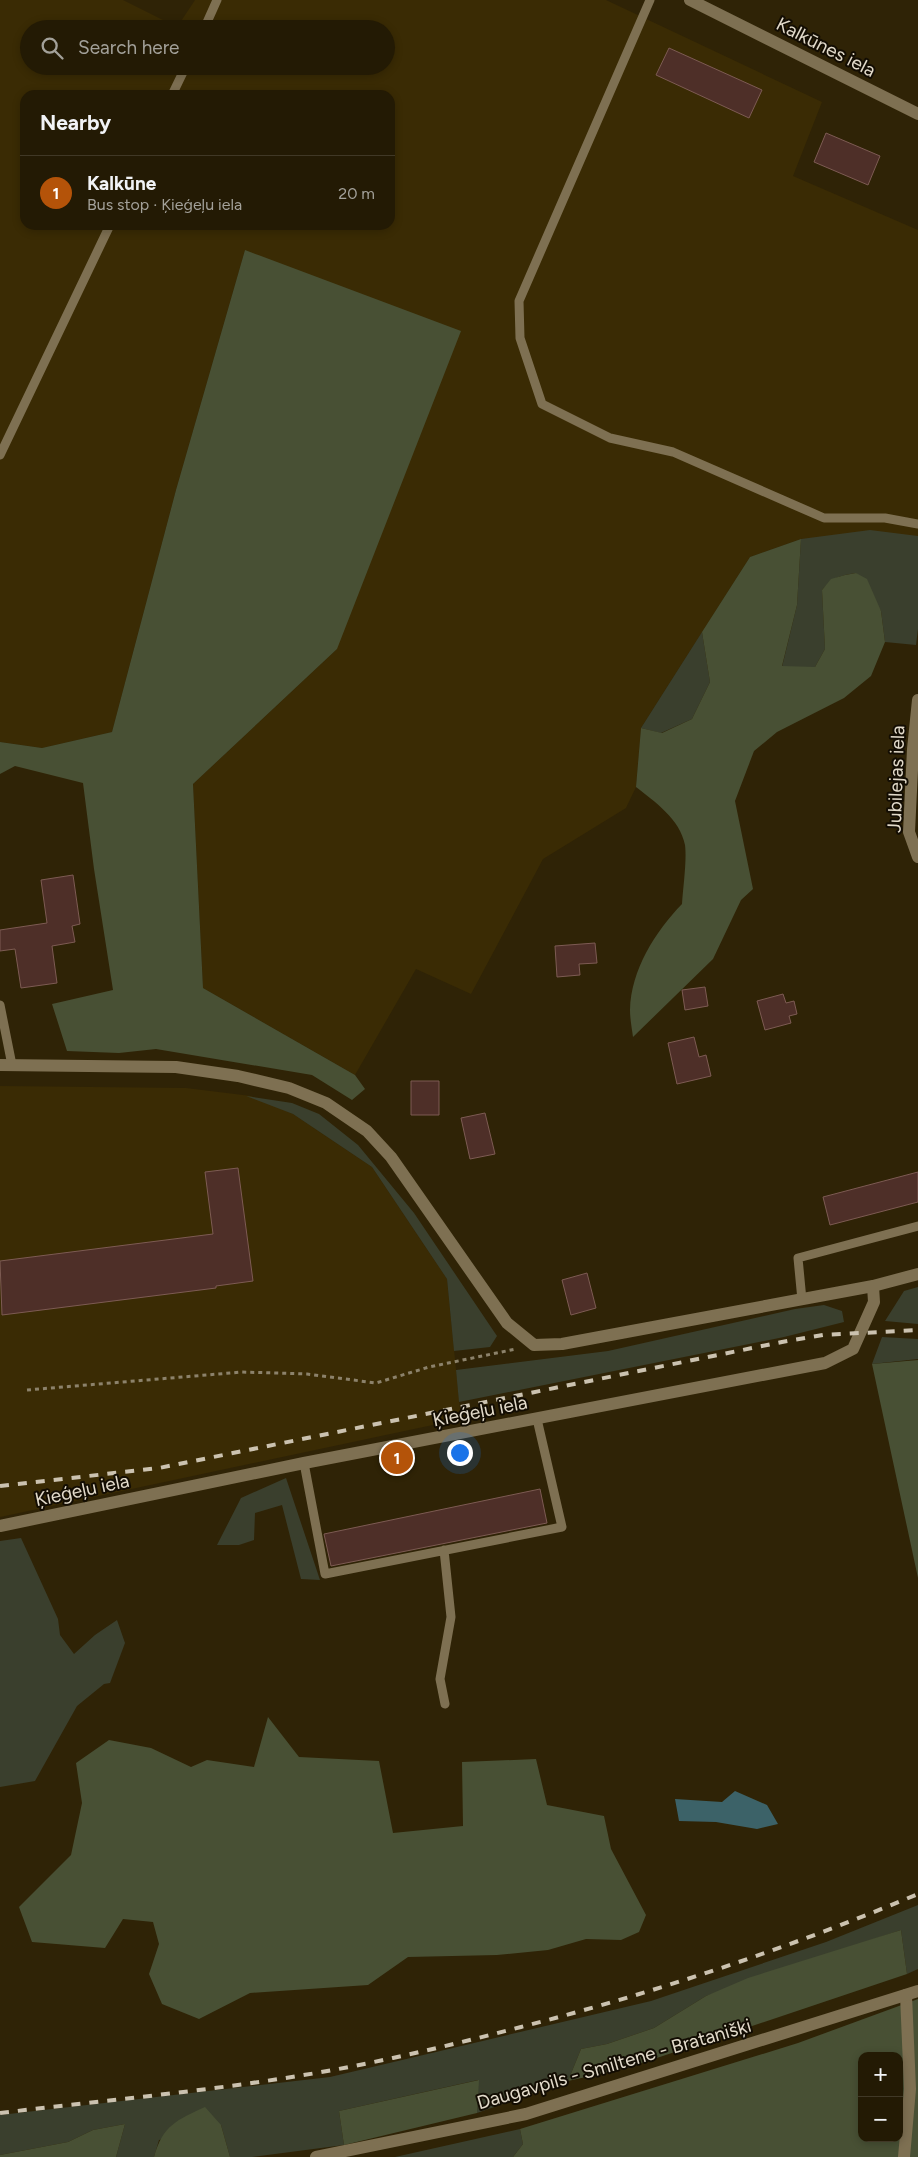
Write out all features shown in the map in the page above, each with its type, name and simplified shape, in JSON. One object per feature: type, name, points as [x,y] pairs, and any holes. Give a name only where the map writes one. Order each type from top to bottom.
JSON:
[{"type":"street","name":"Kalkūnes iela","points":[[690,0],[918,114]]},
{"type":"street","name":"Jubilejas iela","points":[[918,700],[913,750],[910,832],[918,857]]},
{"type":"street","points":[[6,1065],[176,1067],[238,1076],[289,1088],[326,1103],[367,1131],[390,1157],[507,1322],[534,1345],[562,1344],[802,1300],[872,1286],[918,1274]]},
{"type":"street","name":"Ķieģeļu iela","points":[[0,1526],[304,1463],[825,1363],[853,1349],[874,1302],[872,1286]]},
{"type":"street","points":[[904,2157],[910,2089],[912,1993]]},
{"type":"street","name":"Daugavpils - Smiltene - Bratanišķi","points":[[316,2157],[526,2114],[912,1993]]},
{"type":"lane","points":[[208,20],[217,0]]},
{"type":"lane","points":[[650,0],[519,301],[520,338],[542,404],[610,438],[673,452],[824,518],[885,518],[918,524]]},
{"type":"lane","points":[[174,90],[182,75]]},
{"type":"lane","points":[[0,455],[108,230]]},
{"type":"lane","points":[[0,1005],[6,1065]]},
{"type":"lane","points":[[802,1300],[798,1258],[918,1226]]},
{"type":"lane","points":[[304,1463],[324,1574],[562,1527],[537,1419]]},
{"type":"lane","points":[[444,1550],[450,1617],[440,1679],[445,1704]]},
{"type":"path","points":[[27,1390],[242,1372],[307,1374],[376,1383],[429,1367],[534,1345]]},
{"type":"shaded area","points":[[0,0],[123,0],[163,20],[20,20],[20,75],[395,75],[395,20],[182,20],[195,0],[606,0],[822,102],[793,176],[918,230],[918,536],[801,539],[750,557],[641,728],[636,787],[626,808],[543,859],[471,994],[416,969],[355,1075],[203,988],[193,784],[337,649],[245,250],[176,490],[112,732],[42,748],[0,742]]},
{"type":"shaded area","points":[[0,1086],[186,1088],[251,1096],[293,1114],[372,1167],[447,1279],[461,1419],[0,1517]]},
{"type":"green space","points":[[245,250],[461,331],[337,649],[193,784],[203,988],[355,1075],[365,1089],[352,1100],[312,1075],[156,1049],[119,1053],[67,1051],[52,1004],[113,990],[83,783],[15,766],[0,774],[0,742],[42,748],[112,732],[176,490]]},
{"type":"green space","points":[[870,530],[918,536],[918,629],[916,645],[885,642],[881,611],[856,573],[837,578],[822,590],[825,649],[815,667],[782,667],[797,605],[801,539]]},
{"type":"green space","points":[[801,539],[797,605],[782,666],[815,667],[825,649],[822,590],[831,579],[845,575],[856,573],[867,579],[881,611],[885,642],[871,676],[844,698],[777,732],[754,751],[735,801],[753,889],[741,900],[713,959],[633,1037],[630,1010],[635,980],[646,952],[654,939],[682,904],[686,858],[685,845],[678,827],[666,812],[636,787],[641,728],[662,733],[692,719],[710,682],[702,632],[750,557]]},
{"type":"green space","points":[[702,632],[710,682],[692,719],[661,733],[641,728]]},
{"type":"green space","points":[[246,1096],[292,1103],[319,1114],[358,1145],[414,1213],[497,1336],[490,1347],[454,1351],[447,1279],[372,1167],[293,1114]]},
{"type":"green space","points":[[918,1287],[918,1324],[885,1321],[904,1291]]},
{"type":"green space","points":[[824,1305],[842,1311],[844,1322],[784,1337],[459,1402],[456,1370],[608,1351],[795,1309]]},
{"type":"green space","points":[[882,1337],[918,1339],[918,1359],[872,1364]]},
{"type":"green space","points":[[918,1360],[918,1578],[872,1364]]},
{"type":"green space","points":[[286,1478],[320,1580],[301,1579],[282,1505],[255,1513],[254,1540],[239,1545],[217,1545],[241,1498]]},
{"type":"green space","points":[[21,1538],[58,1619],[60,1635],[74,1654],[95,1635],[117,1620],[125,1643],[110,1683],[104,1684],[77,1706],[35,1781],[0,1787],[0,1541]]},
{"type":"green space","points":[[268,1717],[299,1757],[379,1761],[393,1833],[463,1826],[462,1762],[536,1759],[547,1805],[604,1816],[611,1849],[646,1915],[639,1932],[621,1940],[586,1939],[548,1950],[497,1955],[408,1957],[368,1985],[250,1993],[199,2019],[162,2004],[149,1974],[159,1944],[153,1922],[123,1919],[105,1948],[32,1942],[19,1907],[71,1855],[82,1803],[76,1763],[109,1740],[151,1748],[191,1767],[207,1760],[254,1767]]},
{"type":"green space","points":[[918,1905],[918,1969],[907,1974],[901,1930],[706,1996],[654,2028],[607,2044],[581,2049],[568,2081],[477,2113],[478,2080],[339,2111],[344,2145],[252,2157],[230,2157],[221,2125],[159,2140],[154,2157],[116,2157],[125,2124],[93,2130],[68,2142],[0,2155],[0,2115],[330,2077],[651,2001],[826,1942]]},
{"type":"green space","points":[[901,1930],[907,1974],[630,2067],[568,2081],[581,2049],[607,2044],[654,2028],[706,1996],[748,1978]]},
{"type":"green space","points":[[918,1999],[918,2157],[513,2157],[523,2144],[520,2129],[798,2043]]},
{"type":"green space","points":[[479,2080],[477,2113],[344,2145],[339,2111]]},
{"type":"green space","points":[[205,2107],[221,2125],[230,2157],[154,2157],[162,2138],[172,2125]]},
{"type":"green space","points":[[125,2124],[116,2157],[0,2157],[0,2155],[68,2142],[93,2130]]},
{"type":"green space","points":[[520,2129],[523,2144],[513,2157],[395,2157]]},
{"type":"water","points":[[735,1791],[767,1805],[778,1824],[757,1829],[716,1822],[679,1821],[675,1799],[722,1802]]},
{"type":"building","points":[[669,48],[762,90],[749,118],[656,75]]},
{"type":"building","points":[[826,133],[880,156],[868,185],[814,162]]},
{"type":"building","points":[[73,875],[80,924],[72,926],[75,942],[52,946],[57,983],[21,988],[15,949],[0,951],[0,930],[47,923],[41,880]]},
{"type":"building","points":[[595,943],[597,963],[579,964],[580,975],[557,977],[555,946]]},
{"type":"building","points":[[705,987],[708,1006],[685,1010],[682,990]]},
{"type":"building","points":[[783,994],[786,1003],[794,1001],[797,1014],[789,1016],[791,1023],[765,1030],[757,1001]]},
{"type":"building","points":[[694,1037],[699,1057],[706,1055],[711,1076],[677,1084],[668,1043]]},
{"type":"building","points":[[411,1081],[439,1081],[439,1115],[411,1115]]},
{"type":"building","points":[[485,1113],[495,1154],[470,1159],[461,1118]]},
{"type":"building","points":[[238,1168],[253,1281],[216,1286],[216,1288],[2,1315],[0,1261],[213,1234],[205,1172]]},
{"type":"building","points":[[918,1172],[918,1202],[830,1225],[823,1197]]},
{"type":"building","points":[[587,1273],[596,1308],[571,1315],[562,1280]]},
{"type":"building","points":[[540,1489],[547,1523],[331,1566],[324,1534]]},
{"type":"railway","points":[[0,1486],[159,1468],[823,1335],[918,1330]]},
{"type":"railway","points":[[0,2113],[261,2082],[354,2066],[438,2048],[622,1999],[722,1968],[821,1933],[918,1894]]},
{"type":"place","name":"Kalkūne","points":[[397,1458]]}]
